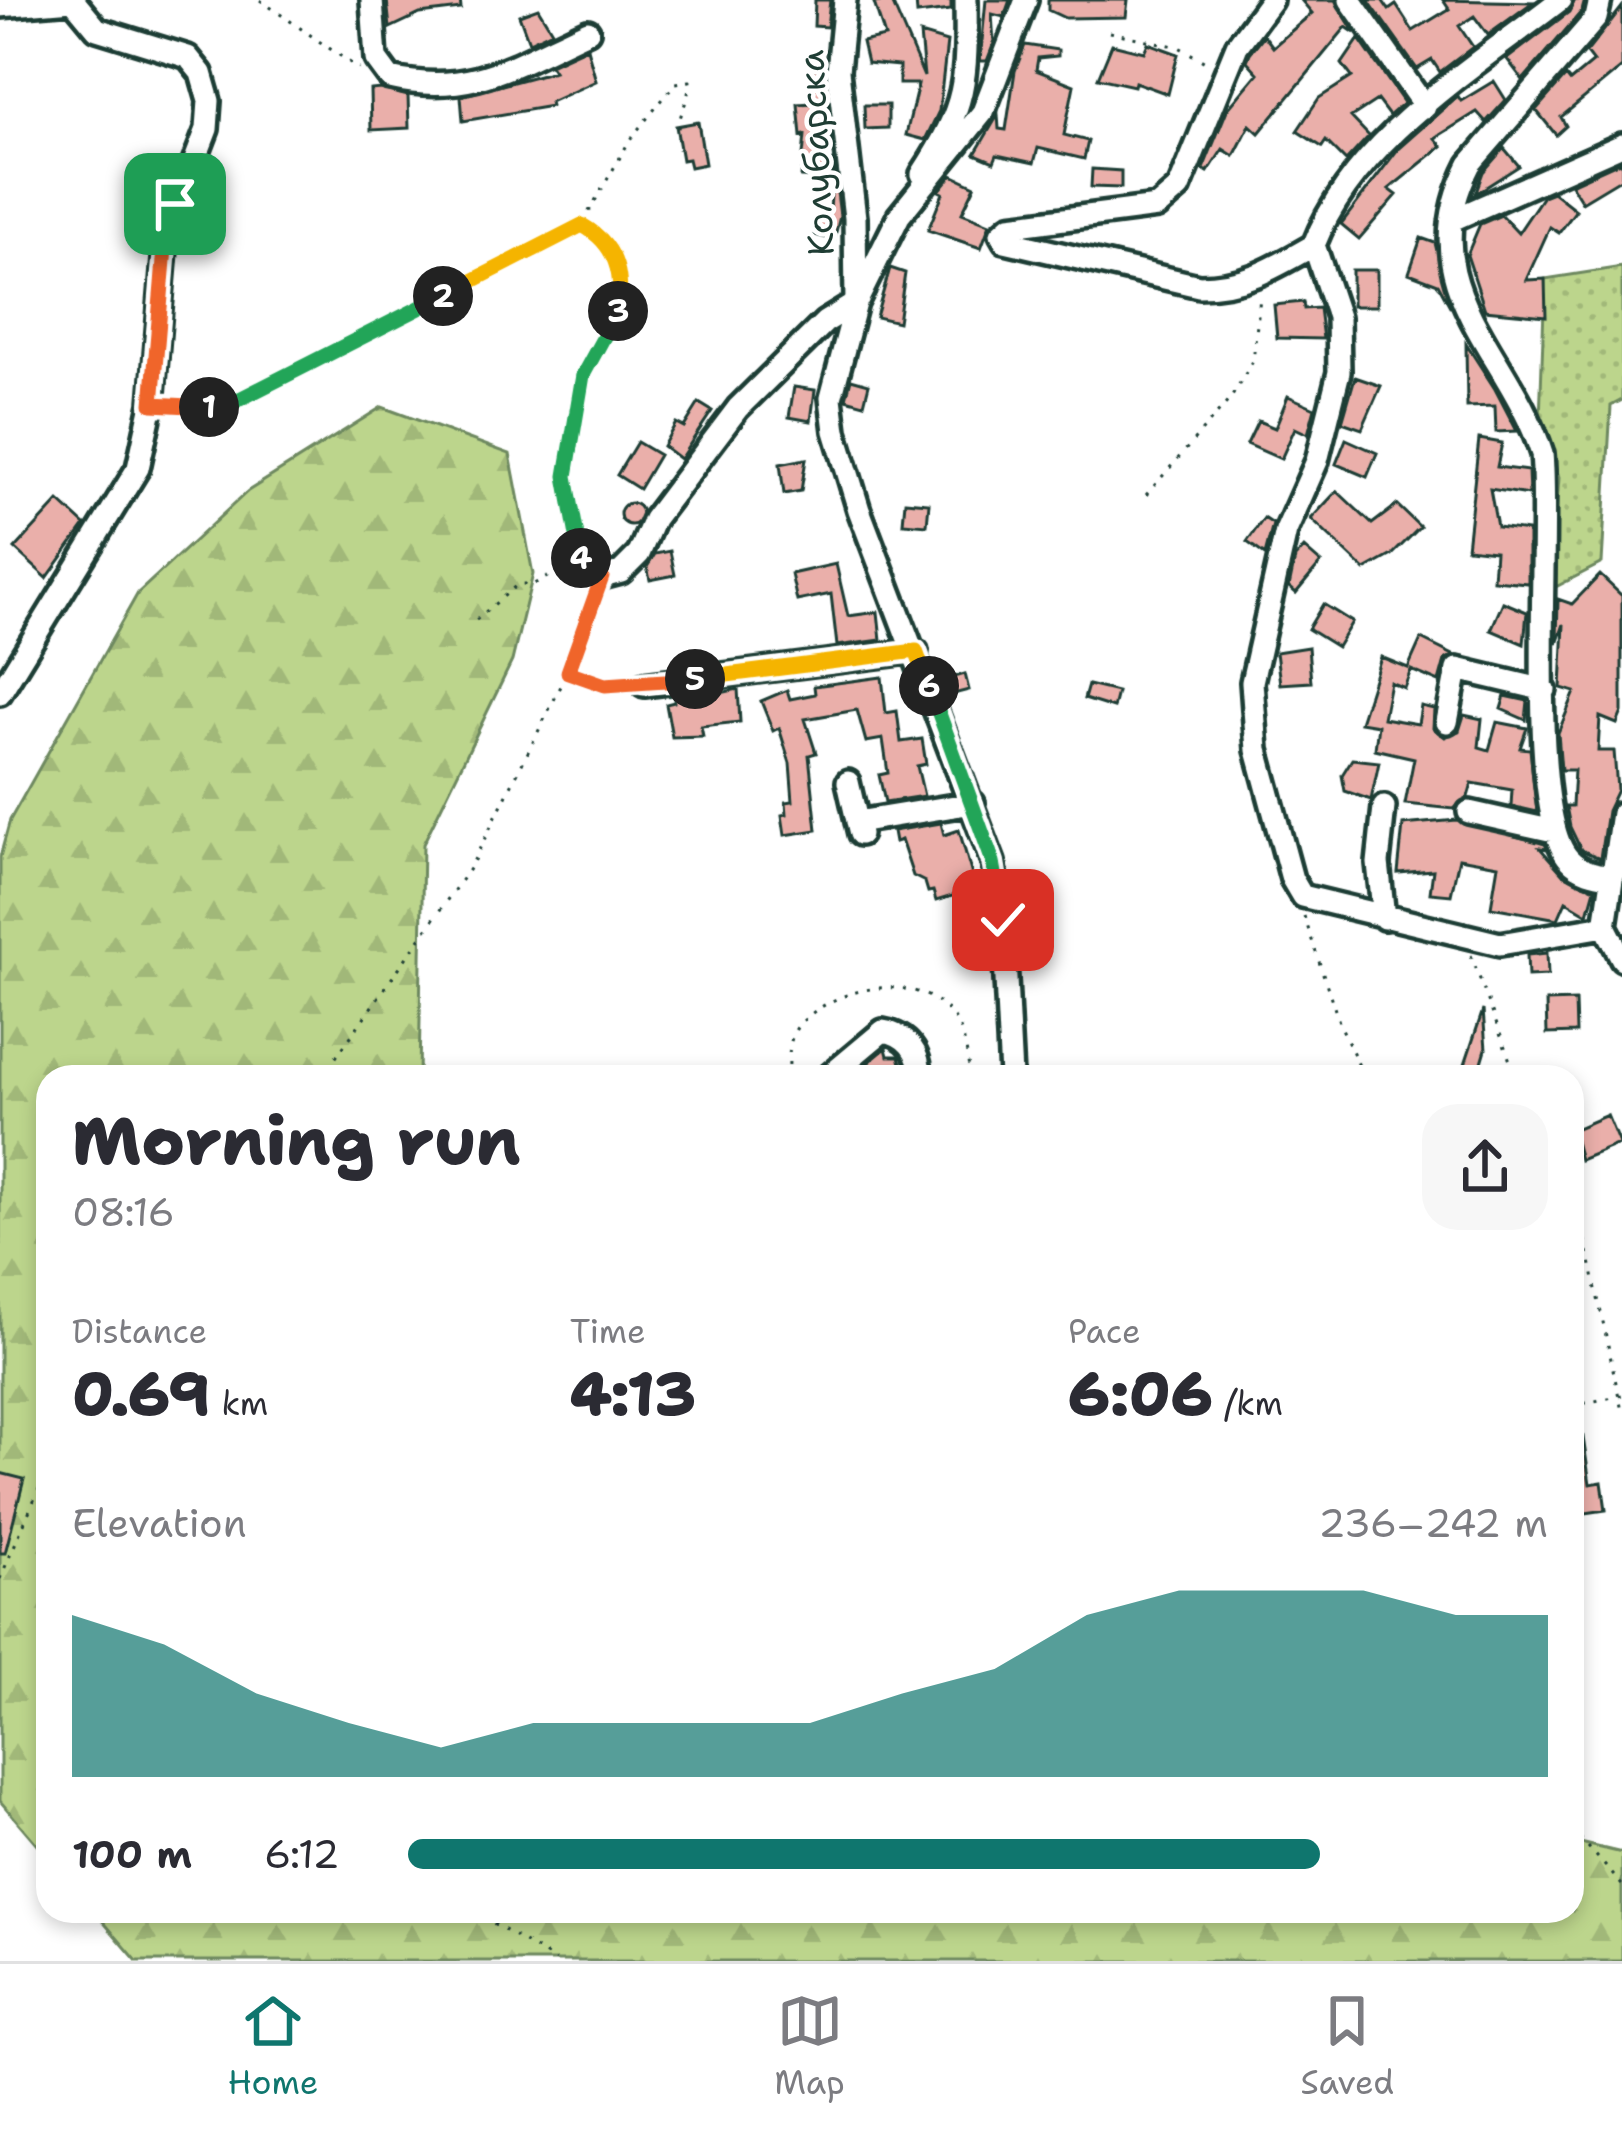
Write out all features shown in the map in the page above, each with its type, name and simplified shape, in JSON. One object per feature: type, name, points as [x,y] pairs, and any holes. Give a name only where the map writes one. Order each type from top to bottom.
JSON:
[{"type":"street","points":[[0,6],[73,0],[97,29],[188,57],[201,73],[208,101],[207,129],[166,236],[152,404],[138,468],[0,693]]},
{"type":"street","points":[[372,0],[376,59],[390,78],[433,88],[477,81],[588,31]]},
{"type":"street","name":"Колубарска","points":[[845,0],[838,70],[855,218],[856,303]]},
{"type":"street","points":[[966,0],[967,80],[961,104],[856,303],[831,398],[835,431],[859,510],[993,862],[1003,917],[1010,1065]]},
{"type":"street","points":[[899,216],[983,112],[1026,0]]},
{"type":"street","points":[[1271,0],[1224,74],[1179,188],[1156,207],[1002,230],[1005,241],[1199,286],[1230,286],[1314,245]]},
{"type":"street","points":[[1350,0],[1425,106]]},
{"type":"street","points":[[1560,0],[1425,106],[1326,213],[1314,245],[1338,317],[1339,372],[1318,461],[1286,531],[1252,682],[1256,750],[1292,879],[1302,896],[1465,940],[1536,942],[1605,926]]},
{"type":"street","points":[[1600,0],[1596,18],[1471,164],[1456,191],[1452,220],[1453,258],[1474,331],[1531,417],[1542,454],[1554,831],[1568,858],[1588,872],[1611,876]]},
{"type":"street","points":[[1452,220],[1622,145]]},
{"type":"street","points":[[602,577],[621,572],[639,554],[654,520],[737,408],[825,322],[856,303]]},
{"type":"street","points":[[644,685],[916,651]]},
{"type":"street","points":[[1448,722],[1457,669],[1546,690]]},
{"type":"street","points":[[848,782],[859,828],[973,803]]},
{"type":"street","points":[[1384,807],[1378,863],[1384,918]]},
{"type":"street","points":[[1469,812],[1554,831]]},
{"type":"street","points":[[1622,814],[1605,926],[1622,959]]},
{"type":"street","points":[[843,1065],[884,1031],[898,1033],[909,1043],[916,1065]]},
{"type":"path","points":[[260,0],[358,69],[390,78]]},
{"type":"path","points":[[1110,32],[1179,47],[1224,74]]},
{"type":"path","points":[[582,225],[585,210],[631,139],[676,83],[690,81],[688,97],[675,119],[678,150]]},
{"type":"path","points":[[152,404],[228,405],[582,225]]},
{"type":"path","points":[[330,1065],[471,866],[568,672],[602,577],[581,560],[566,476],[583,375],[611,332],[622,279],[610,246],[582,225]]},
{"type":"path","points":[[1146,495],[1231,398],[1253,361],[1258,300],[1274,268]]},
{"type":"path","points":[[476,620],[518,584],[534,584],[581,560]]},
{"type":"path","points":[[568,672],[605,685],[644,685]]},
{"type":"path","points":[[1292,879],[1339,1022],[1359,1065]]},
{"type":"path","points":[[1465,940],[1512,1065]]},
{"type":"path","points":[[1584,1233],[1622,1411]]},
{"type":"path","points":[[1584,1403],[1620,1395]]},
{"type":"path","points":[[0,1579],[36,1496]]},
{"type":"path","points":[[1584,1842],[1622,1885]]},
{"type":"path","points":[[493,1923],[556,1961]]},
{"type":"green space","points":[[1622,267],[1622,400],[1611,406],[1602,563],[1550,590],[1559,478],[1540,420],[1545,279]]},
{"type":"green space","points":[[382,407],[510,454],[533,574],[512,661],[423,844],[419,1065],[36,1065],[36,1843],[0,1801],[0,857],[10,820],[138,593],[248,491]]},
{"type":"green space","points":[[1584,1844],[1622,1853],[1622,1961],[137,1961],[104,1923],[1584,1923]]},
{"type":"building","points":[[387,0],[460,0],[461,9],[420,14],[390,28]]},
{"type":"building","points":[[815,0],[830,0],[827,27],[814,26]]},
{"type":"building","points":[[891,0],[924,77],[920,34],[947,42],[939,111],[925,140],[906,135],[918,84],[899,84],[899,66],[867,63],[862,42],[885,37],[874,3]]},
{"type":"building","points":[[916,0],[951,0],[951,10],[917,14]]},
{"type":"building","points":[[986,0],[1010,0],[1004,17],[992,14],[994,43],[987,61],[980,61]]},
{"type":"building","points":[[1048,0],[1128,0],[1126,17],[1065,18],[1048,10]]},
{"type":"building","points":[[1301,0],[1335,0],[1355,33],[1346,27],[1259,133],[1250,125],[1234,156],[1223,149],[1208,172],[1203,169],[1227,110],[1258,73],[1247,61],[1250,53],[1264,35],[1273,47],[1312,13]]},
{"type":"building","points":[[1368,0],[1382,0],[1389,10],[1396,5],[1413,31],[1449,9],[1443,0],[1533,2],[1488,35],[1474,16],[1459,26],[1473,47],[1440,72],[1432,60],[1417,69]]},
{"type":"building","points":[[1575,0],[1585,0],[1582,11],[1523,80],[1507,59],[1569,12]]},
{"type":"building","points":[[1622,7],[1622,67],[1561,117],[1566,126],[1556,135],[1536,110],[1566,76],[1570,81],[1593,62],[1586,53]]},
{"type":"building","points":[[538,8],[552,31],[529,42],[519,15]]},
{"type":"building","points":[[1359,39],[1404,103],[1389,116],[1377,100],[1351,117],[1369,136],[1346,161],[1326,141],[1322,147],[1297,131],[1319,98],[1352,77],[1342,64]]},
{"type":"building","points":[[1148,43],[1178,54],[1168,94],[1135,82],[1134,86],[1098,78],[1112,44],[1144,52]]},
{"type":"building","points":[[1025,45],[1058,50],[1058,56],[1038,58],[1036,70],[1074,85],[1064,135],[1088,141],[1084,159],[1038,148],[1034,163],[997,155],[994,162],[975,154],[998,115],[999,129],[1006,130],[1015,71]]},
{"type":"building","points":[[587,48],[596,81],[550,102],[551,106],[463,121],[461,96],[554,71],[550,65]]},
{"type":"building","points":[[823,68],[830,133],[823,178],[801,177],[805,135],[801,136],[798,104],[813,103],[809,69]]},
{"type":"building","points":[[1494,81],[1506,100],[1486,122],[1477,112],[1435,138],[1442,146],[1389,189],[1397,195],[1359,239],[1341,224],[1398,149],[1458,96],[1461,101]]},
{"type":"building","points":[[370,90],[408,96],[409,128],[371,130]]},
{"type":"building","points":[[864,105],[888,105],[888,128],[865,129]]},
{"type":"building","points":[[698,122],[705,164],[690,167],[688,159],[682,160],[676,126]]},
{"type":"building","points":[[1504,148],[1519,166],[1475,194],[1483,172]]},
{"type":"building","points":[[833,160],[840,216],[834,240],[815,235],[822,209],[830,212]]},
{"type":"building","points":[[1622,161],[1622,178],[1582,202],[1571,184]]},
{"type":"building","points":[[1092,169],[1121,171],[1121,188],[1091,187]]},
{"type":"building","points":[[952,175],[975,186],[962,213],[990,224],[981,248],[928,230],[943,193],[939,191]]},
{"type":"building","points":[[1553,192],[1576,210],[1559,233],[1550,227],[1526,280],[1545,279],[1546,316],[1485,310],[1467,255],[1480,224],[1501,215],[1518,233],[1543,196]]},
{"type":"building","points":[[1421,238],[1435,243],[1451,308],[1438,284],[1409,273]]},
{"type":"building","points":[[890,268],[905,273],[898,322],[876,317]]},
{"type":"building","points":[[1352,270],[1377,270],[1377,306],[1352,306]]},
{"type":"building","points":[[1303,302],[1304,309],[1319,308],[1323,339],[1277,338],[1274,305]]},
{"type":"building","points":[[1466,344],[1517,431],[1496,432],[1495,406],[1467,407]]},
{"type":"building","points":[[1355,377],[1381,386],[1362,429],[1342,422]]},
{"type":"building","points":[[851,379],[869,384],[864,404],[846,399]]},
{"type":"building","points":[[794,387],[815,390],[811,421],[789,417]]},
{"type":"building","points":[[1288,396],[1315,408],[1308,434],[1295,428],[1281,459],[1247,444],[1258,421],[1275,428]]},
{"type":"building","points":[[699,403],[712,411],[680,459],[663,446],[676,423],[684,427]]},
{"type":"building","points":[[1346,439],[1377,453],[1367,477],[1336,464]]},
{"type":"building","points":[[1479,439],[1502,443],[1497,467],[1528,471],[1529,495],[1490,489],[1497,527],[1528,531],[1528,583],[1493,580],[1495,551],[1467,548]]},
{"type":"building","points":[[637,442],[659,455],[639,489],[617,475]]},
{"type":"building","points":[[806,459],[801,491],[784,494],[780,464]]},
{"type":"building","points":[[1337,491],[1372,524],[1397,505],[1420,527],[1392,555],[1365,570],[1311,519]]},
{"type":"building","points":[[59,501],[85,525],[47,578],[15,549]]},
{"type":"building","points":[[905,501],[929,503],[927,525],[903,523]]},
{"type":"building","points":[[631,503],[642,514],[631,525],[620,514]]},
{"type":"building","points":[[1264,518],[1273,524],[1265,555],[1247,542]]},
{"type":"building","points":[[1304,548],[1321,563],[1296,593],[1289,587],[1295,558]]},
{"type":"building","points":[[670,551],[675,575],[650,580],[647,567],[655,554]]},
{"type":"building","points":[[836,564],[848,616],[878,612],[881,640],[837,646],[831,594],[797,601],[791,574]]},
{"type":"building","points":[[1600,575],[1622,596],[1622,712],[1617,724],[1600,717],[1598,751],[1614,751],[1617,790],[1607,811],[1600,858],[1581,850],[1570,827],[1566,806],[1572,806],[1574,770],[1561,770],[1558,733],[1575,692],[1561,688],[1564,624],[1557,644],[1558,599],[1572,604]]},
{"type":"building","points":[[1503,602],[1527,612],[1524,644],[1491,630]]},
{"type":"building","points":[[1323,604],[1352,622],[1337,647],[1308,629]]},
{"type":"building","points":[[1421,639],[1453,655],[1445,660],[1439,682],[1411,670],[1404,688],[1390,682],[1383,718],[1418,724],[1421,706],[1434,709],[1433,728],[1445,737],[1459,731],[1464,715],[1482,719],[1479,747],[1489,750],[1497,722],[1527,728],[1520,748],[1530,749],[1537,812],[1511,806],[1512,790],[1472,783],[1468,797],[1454,809],[1405,804],[1414,758],[1375,749],[1378,725],[1360,722],[1381,657],[1408,668]]},
{"type":"building","points":[[1308,647],[1311,682],[1280,684],[1276,652]]},
{"type":"building","points":[[965,674],[969,690],[946,696],[941,681]]},
{"type":"building","points":[[882,677],[886,713],[897,711],[901,742],[922,739],[926,764],[917,766],[924,796],[885,802],[879,775],[888,773],[883,739],[866,742],[857,710],[805,719],[816,753],[809,755],[817,830],[785,835],[782,815],[787,814],[786,802],[793,801],[790,763],[779,728],[773,731],[761,701],[787,690],[790,699],[815,694],[814,686]]},
{"type":"building","points":[[1088,685],[1117,692],[1113,708],[1084,699]]},
{"type":"building","points":[[738,689],[740,722],[701,726],[703,736],[672,737],[666,704],[674,702],[674,696],[690,694],[690,700]]},
{"type":"building","points":[[1505,696],[1528,701],[1526,720],[1501,709]]},
{"type":"building","points":[[1352,759],[1379,762],[1371,800],[1345,791],[1342,775]]},
{"type":"building","points":[[1457,820],[1545,844],[1548,849],[1540,848],[1563,874],[1595,889],[1588,914],[1566,901],[1558,919],[1491,907],[1498,865],[1459,858],[1451,895],[1430,893],[1433,870],[1398,873],[1403,825]]},
{"type":"building","points":[[941,823],[944,835],[959,830],[976,889],[936,901],[925,882],[913,876],[901,840],[895,842],[893,831]]},
{"type":"building","points":[[1547,953],[1548,975],[1528,976],[1527,955]]},
{"type":"building","points":[[1575,1001],[1576,1033],[1547,1034],[1546,1002]]},
{"type":"building","points":[[1483,1010],[1486,1049],[1481,1065],[1465,1064]]},
{"type":"building","points":[[886,1048],[888,1056],[899,1056],[902,1065],[865,1065]]},
{"type":"building","points":[[1607,1115],[1619,1144],[1584,1158],[1584,1125]]},
{"type":"building","points":[[1584,1444],[1590,1484],[1602,1482],[1606,1510],[1584,1513]]},
{"type":"building","points":[[0,1473],[24,1479],[5,1553],[0,1553]]},
{"type":"route","points":[[175,204],[166,236],[152,404],[228,405],[562,234],[582,225],[598,234],[610,246],[622,279],[620,308],[611,332],[583,375],[566,476],[581,560],[602,577],[568,672],[605,685],[644,685],[916,651],[993,862],[1003,920]]}]
